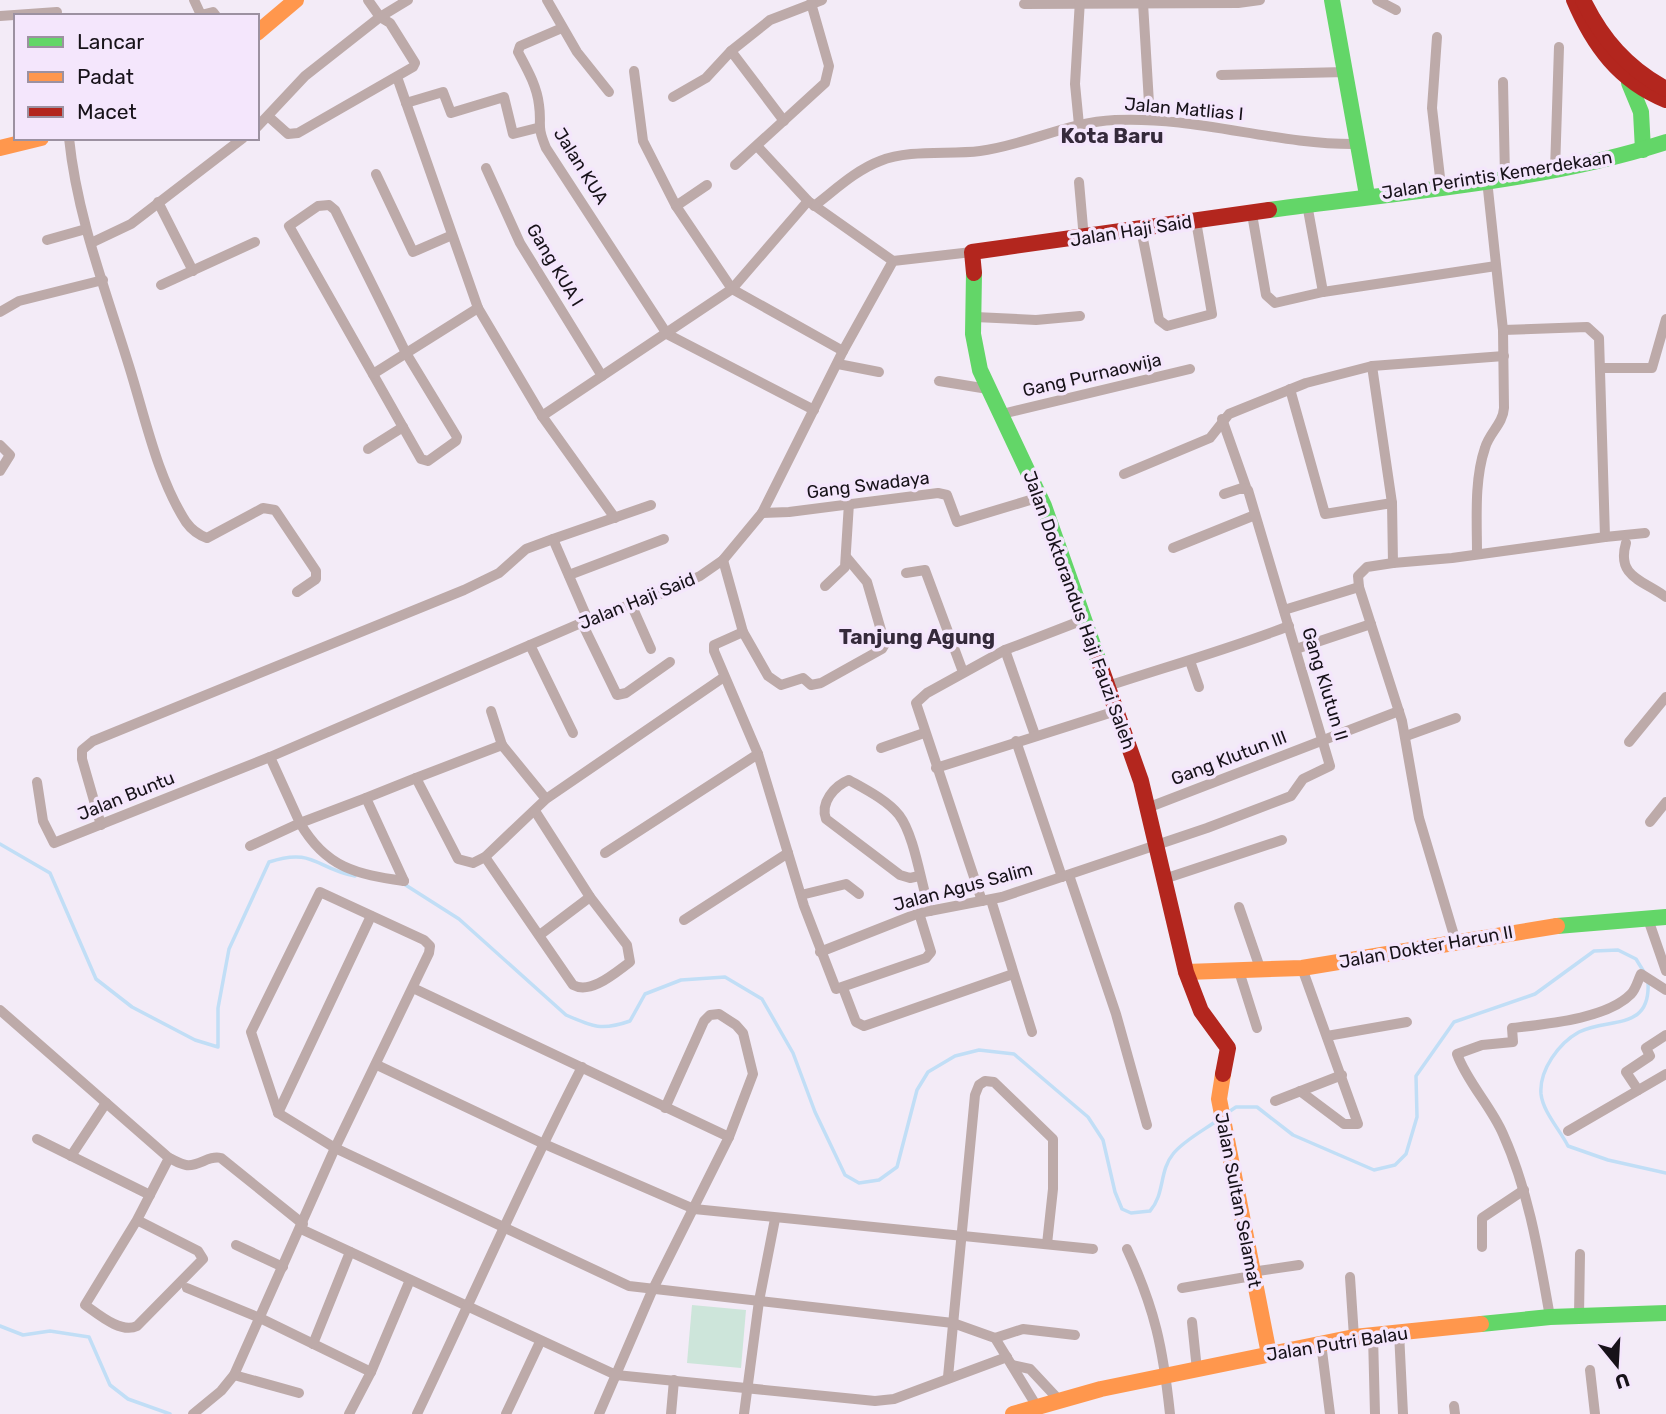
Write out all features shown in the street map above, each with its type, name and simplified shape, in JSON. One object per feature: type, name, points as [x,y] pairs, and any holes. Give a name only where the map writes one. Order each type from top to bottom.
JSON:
[{"type":"street","points":[[259,31],[296,0]]},
{"type":"street","points":[[270,117],[288,134],[294,134],[411,70],[415,63],[390,23],[380,17],[368,0]]},
{"type":"street","points":[[259,125],[270,117],[305,76],[380,17],[408,0]]},
{"type":"street","points":[[547,0],[562,28],[609,92]]},
{"type":"street","points":[[1024,4],[1238,3],[1260,0]]},
{"type":"street","points":[[1332,0],[1367,195]]},
{"type":"street","points":[[1377,0],[1396,10]]},
{"type":"street","points":[[1574,0],[1594,40],[1623,76],[1639,104],[1643,150]]},
{"type":"street","points":[[1583,0],[1602,37],[1618,56],[1634,71],[1666,89]]},
{"type":"street","points":[[1592,0],[1612,34],[1632,57],[1666,79]]},
{"type":"street","points":[[673,97],[706,78],[751,32],[770,20],[817,2],[829,75],[825,83],[735,165]]},
{"type":"street","points":[[1079,125],[1075,84],[1080,2]]},
{"type":"street","points":[[1143,3],[1150,120]]},
{"type":"street","points":[[16,14],[57,9]]},
{"type":"street","name":"Jalan KUA","points":[[562,28],[520,46],[518,52],[537,96],[537,128],[546,148],[667,334]]},
{"type":"street","points":[[1437,37],[1432,108],[1441,186]]},
{"type":"street","points":[[1555,170],[1559,47]]},
{"type":"street","points":[[732,51],[784,121]]},
{"type":"street","points":[[1623,76],[1632,57]]},
{"type":"street","points":[[634,71],[643,141],[676,206],[732,289],[843,351]]},
{"type":"street","points":[[1221,75],[1346,72]]},
{"type":"street","points":[[1623,76],[1666,100]]},
{"type":"street","points":[[397,77],[450,236],[478,309],[542,416],[615,518]]},
{"type":"street","points":[[1503,82],[1505,177]]},
{"type":"street","points":[[406,103],[438,92],[446,94],[451,113],[504,97],[513,134],[537,128]]},
{"type":"street","name":"Jalan Matlias I","points":[[811,203],[880,161],[897,157],[982,151],[1079,125],[1112,120],[1150,120],[1245,131],[1302,143],[1357,144]]},
{"type":"street","points":[[0,148],[33,140]]},
{"type":"street","points":[[69,140],[76,194],[86,229],[157,454],[187,524],[207,538],[272,507],[316,571],[316,579],[298,592]]},
{"type":"street","points":[[91,243],[117,233],[240,140]]},
{"type":"street","name":"Jalan Perintis Kemerdekaan","points":[[1367,195],[1555,170],[1643,150],[1666,142]]},
{"type":"street","points":[[758,146],[811,203],[893,261]]},
{"type":"street","name":"Gang KUA I","points":[[486,168],[520,243],[602,376]]},
{"type":"street","points":[[376,174],[413,252],[450,236]]},
{"type":"street","points":[[1476,554],[1482,458],[1490,436],[1504,415],[1503,330],[1487,180]]},
{"type":"street","points":[[1079,182],[1084,239]]},
{"type":"street","points":[[676,206],[707,186]]},
{"type":"street","name":"Jalan Haji Said","points":[[270,757],[585,621],[691,581],[723,560],[762,513],[843,351],[893,261],[1084,239],[1367,195]]},
{"type":"street","points":[[158,202],[193,271]]},
{"type":"street","points":[[542,416],[732,289],[811,203]]},
{"type":"street","points":[[1307,204],[1323,292]]},
{"type":"street","points":[[329,205],[335,210],[406,353],[456,436],[456,441],[429,461],[421,459],[289,226],[318,206],[329,205]]},
{"type":"street","points":[[1252,214],[1269,301],[1282,302],[1323,292],[1496,267]]},
{"type":"street","points":[[1141,229],[1159,320],[1167,326],[1180,325],[1212,314],[1196,221]]},
{"type":"street","points":[[47,240],[86,229]]},
{"type":"street","points":[[161,285],[255,242]]},
{"type":"street","name":"Jalan Doktorandus Haji Fauzi Saleh","points":[[972,253],[976,353],[988,390],[1002,414],[1040,497],[1141,781],[1186,972]]},
{"type":"street","points":[[0,312],[19,301],[103,280]]},
{"type":"street","points":[[373,374],[478,309]]},
{"type":"street","points":[[975,317],[1036,320],[1080,316]]},
{"type":"street","points":[[1600,368],[1652,368],[1666,319]]},
{"type":"street","points":[[1503,330],[1560,326],[1592,329],[1599,338],[1605,537]]},
{"type":"street","points":[[667,334],[814,410]]},
{"type":"street","points":[[1124,474],[1210,438],[1222,419],[1290,388],[1372,366],[1504,356]]},
{"type":"street","points":[[838,364],[879,372]]},
{"type":"street","points":[[1372,366],[1392,503],[1393,563]]},
{"type":"street","name":"Gang Purnaowija","points":[[1002,414],[1190,369]]},
{"type":"street","points":[[939,381],[988,390]]},
{"type":"street","points":[[1290,388],[1325,513],[1392,503]]},
{"type":"street","name":"Gang Klutun II","points":[[1155,845],[1291,796],[1303,779],[1331,766],[1255,515],[1222,419]]},
{"type":"street","points":[[368,449],[403,427]]},
{"type":"street","points":[[0,444],[10,454],[0,471]]},
{"type":"street","points":[[1224,494],[1246,487]]},
{"type":"street","name":"Gang Swadaya","points":[[762,513],[938,493],[947,495],[957,522],[1040,497]]},
{"type":"street","points":[[825,586],[840,574],[847,558],[849,503]]},
{"type":"street","points":[[101,825],[82,760],[82,750],[93,741],[464,590],[499,573],[526,549],[651,505]]},
{"type":"street","points":[[1173,548],[1255,515]]},
{"type":"street","points":[[1457,942],[1419,818],[1406,736],[1399,710],[1359,587],[1361,569],[1645,533]]},
{"type":"street","points":[[553,539],[617,695],[626,693],[670,662]]},
{"type":"street","points":[[569,575],[664,539]]},
{"type":"street","points":[[1626,543],[1622,557],[1630,574],[1666,597]]},
{"type":"street","points":[[723,560],[743,632],[768,676],[781,685],[803,678],[811,685],[821,683],[882,649],[885,644],[867,582],[847,558]]},
{"type":"street","points":[[906,573],[925,570],[963,672]]},
{"type":"street","points":[[1284,610],[1359,587]]},
{"type":"street","points":[[631,604],[651,649]]},
{"type":"street","points":[[1032,1032],[916,708],[918,699],[963,672],[1005,650],[1083,620]]},
{"type":"street","points":[[1296,649],[1371,624]]},
{"type":"street","points":[[1108,685],[1289,626]]},
{"type":"street","points":[[743,632],[715,645],[724,677],[758,754],[801,895],[831,984],[836,989],[926,958],[930,952],[919,876],[899,816],[856,784],[849,780],[843,782],[827,798],[823,812],[826,819],[900,875],[910,878],[919,876]]},
{"type":"street","points":[[530,645],[573,733]]},
{"type":"street","points":[[1005,650],[1035,735]]},
{"type":"street","points":[[1190,660],[1199,687]]},
{"type":"street","points":[[416,778],[458,859],[473,863],[485,857],[546,799],[724,677]]},
{"type":"street","points":[[1629,742],[1666,697]]},
{"type":"street","points":[[936,768],[1116,710]]},
{"type":"street","name":"Gang Klutun III","points":[[1147,808],[1399,710]]},
{"type":"street","points":[[491,711],[502,745],[546,799]]},
{"type":"street","points":[[1406,736],[1456,718]]},
{"type":"street","points":[[881,748],[924,733]]},
{"type":"street","points":[[1016,741],[1116,1014],[1147,1125]]},
{"type":"street","points":[[250,845],[502,745]]},
{"type":"street","points":[[605,853],[758,754]]},
{"type":"street","points":[[270,757],[300,823],[321,853],[350,871],[404,881],[366,798]]},
{"type":"street","name":"Jalan Buntu","points":[[37,782],[43,821],[54,843],[270,757]]},
{"type":"street","points":[[1650,822],[1666,802]]},
{"type":"street","points":[[485,857],[541,934],[573,985],[579,988],[589,987],[630,962],[627,945],[590,897],[535,811]]},
{"type":"street","points":[[1164,878],[1282,840]]},
{"type":"street","name":"Jalan Agus Salim","points":[[820,952],[924,912],[986,901],[1155,845]]},
{"type":"street","points":[[684,920],[788,853]]},
{"type":"street","points":[[801,895],[846,884],[859,894]]},
{"type":"street","points":[[193,1414],[221,1391],[234,1375],[335,1148],[377,1065],[430,946],[424,940],[318,894],[251,1032],[278,1112],[335,1148],[629,1286],[652,1291],[953,1323],[995,1338],[1036,1405]]},
{"type":"street","points":[[541,934],[590,897]]},
{"type":"street","points":[[1239,907],[1260,968]]},
{"type":"street","points":[[278,1112],[371,916]]},
{"type":"street","name":"Jalan Dokter Harun II","points":[[1186,972],[1238,968],[1302,968],[1543,928],[1666,917]]},
{"type":"street","points":[[1648,919],[1666,971]]},
{"type":"street","points":[[1238,968],[1257,1028]]},
{"type":"street","points":[[1300,1091],[1338,1119],[1354,1126],[1359,1121],[1302,968]]},
{"type":"street","name":"Jalan Sultan Selamat","points":[[1186,972],[1201,1011],[1227,1048],[1219,1099],[1251,1274],[1269,1354]]},
{"type":"street","points":[[843,988],[856,1022],[864,1026],[1013,974]]},
{"type":"street","points":[[1550,1317],[1536,1234],[1511,1153],[1489,1105],[1457,1054],[1482,1045],[1513,1042],[1511,1028],[1563,1022],[1611,1005],[1632,993],[1641,974],[1666,990]]},
{"type":"street","points":[[413,988],[729,1137]]},
{"type":"street","points":[[0,1010],[169,1158],[186,1165],[195,1165],[211,1157],[221,1158],[302,1226],[350,1252],[616,1375],[874,1401],[894,1399],[948,1377],[1010,1361],[1030,1369],[1058,1399]]},
{"type":"street","points":[[598,1414],[652,1291],[729,1137],[753,1074],[743,1034],[719,1014],[710,1015],[704,1021],[665,1108]]},
{"type":"street","points":[[1327,1036],[1407,1022]]},
{"type":"street","points":[[1638,1090],[1626,1072],[1650,1056],[1646,1048],[1666,1035]]},
{"type":"street","points":[[377,1065],[542,1143],[694,1209],[1093,1249]]},
{"type":"street","points":[[417,1414],[506,1227],[542,1143],[582,1067]]},
{"type":"street","points":[[1568,1130],[1666,1074]]},
{"type":"street","points":[[1275,1101],[1342,1075]]},
{"type":"street","points":[[948,1377],[975,1095],[979,1085],[990,1080],[1049,1133],[1055,1143],[1047,1244]]},
{"type":"street","points":[[71,1156],[106,1102]]},
{"type":"street","points":[[37,1139],[149,1195]]},
{"type":"street","points":[[137,1220],[198,1251],[203,1259],[137,1326],[129,1329],[120,1327],[85,1305],[137,1220],[169,1158]]},
{"type":"street","points":[[1482,1247],[1482,1218],[1524,1190]]},
{"type":"street","points":[[744,1414],[759,1301],[775,1219]]},
{"type":"street","points":[[236,1245],[283,1267]]},
{"type":"street","points":[[1127,1249],[1147,1292],[1159,1332],[1170,1414]]},
{"type":"street","points":[[313,1344],[350,1252]]},
{"type":"street","points":[[1579,1316],[1580,1254]]},
{"type":"street","points":[[1182,1288],[1299,1265]]},
{"type":"street","points":[[1350,1277],[1354,1337]]},
{"type":"street","points":[[349,1414],[371,1372],[410,1280]]},
{"type":"street","points":[[187,1288],[260,1318],[371,1372]]},
{"type":"street","name":"Jalan Putri Balau","points":[[1013,1414],[1058,1399],[1354,1337],[1550,1317],[1666,1313]]},
{"type":"street","points":[[1192,1322],[1197,1370]]},
{"type":"street","points":[[995,1338],[1023,1329],[1075,1335]]},
{"type":"street","points":[[1399,1332],[1403,1414]]},
{"type":"street","points":[[1373,1335],[1375,1414]]},
{"type":"street","points":[[506,1414],[540,1342]]},
{"type":"street","points":[[1321,1343],[1330,1414]]},
{"type":"street","points":[[1590,1370],[1595,1414]]},
{"type":"street","points":[[234,1375],[299,1393]]},
{"type":"street","points":[[671,1414],[674,1380]]},
{"type":"green space","points":[[692,1305],[746,1310],[741,1368],[687,1363]]},
{"type":"waterway","points":[[0,844],[50,873],[96,979],[132,1007],[195,1040],[218,1047],[218,1008],[229,949],[269,862],[284,858],[306,858],[355,876]]},
{"type":"waterway","points":[[404,884],[459,919],[566,1015],[591,1025],[605,1027],[630,1021],[645,994],[681,980],[725,977],[762,999],[793,1053],[815,1112],[845,1175],[859,1183],[879,1180],[897,1167],[917,1090],[928,1072],[955,1056],[979,1050],[1014,1054],[1088,1117],[1103,1140],[1115,1192],[1122,1209],[1131,1213],[1150,1211],[1158,1197],[1173,1154],[1188,1140],[1218,1120]]},
{"type":"waterway","points":[[1227,1113],[1236,1107],[1257,1107],[1293,1135],[1374,1170],[1395,1165],[1406,1154],[1417,1117],[1416,1076],[1454,1022],[1535,994],[1594,951],[1618,950],[1636,959],[1644,972]]},
{"type":"waterway","points":[[1648,982],[1643,1009],[1635,1016],[1579,1032],[1564,1043],[1547,1067],[1541,1094],[1548,1114],[1568,1146],[1608,1160],[1666,1173]]},
{"type":"waterway","points":[[0,1326],[23,1335],[50,1331],[89,1337],[110,1385],[128,1399],[170,1414]]},
{"type":"traffic: fast","points":[[1332,0],[1367,195]]},
{"type":"traffic: fast","points":[[1629,83],[1641,112],[1643,150]]},
{"type":"traffic: fast","points":[[1269,210],[1520,176],[1619,156],[1666,142]]},
{"type":"traffic: fast","points":[[974,273],[973,334],[980,370],[1044,506],[1099,662]]},
{"type":"traffic: fast","points":[[1557,926],[1666,917]]},
{"type":"traffic: fast","points":[[1481,1324],[1550,1317],[1666,1313]]},
{"type":"traffic: slow","points":[[259,31],[296,0]]},
{"type":"traffic: slow","points":[[0,148],[33,140]]},
{"type":"traffic: slow","points":[[1186,972],[1302,968],[1557,926]]},
{"type":"traffic: slow","points":[[1223,1074],[1219,1099],[1269,1354]]},
{"type":"traffic: slow","points":[[1013,1414],[1101,1389],[1354,1337],[1481,1324]]},
{"type":"traffic: jam","points":[[1574,0],[1599,46],[1621,72],[1634,83],[1666,100]]},
{"type":"traffic: jam","points":[[1583,0],[1598,27],[1617,51],[1639,72],[1666,89]]},
{"type":"traffic: jam","points":[[974,273],[972,252],[1269,210]]},
{"type":"traffic: jam","points":[[1099,662],[1141,781],[1186,972],[1201,1011],[1228,1048],[1223,1074]]},
{"type":"district","name":"Kota Baru","points":[[1112,136]]},
{"type":"district","name":"Tanjung Agung","points":[[917,637]]}]
